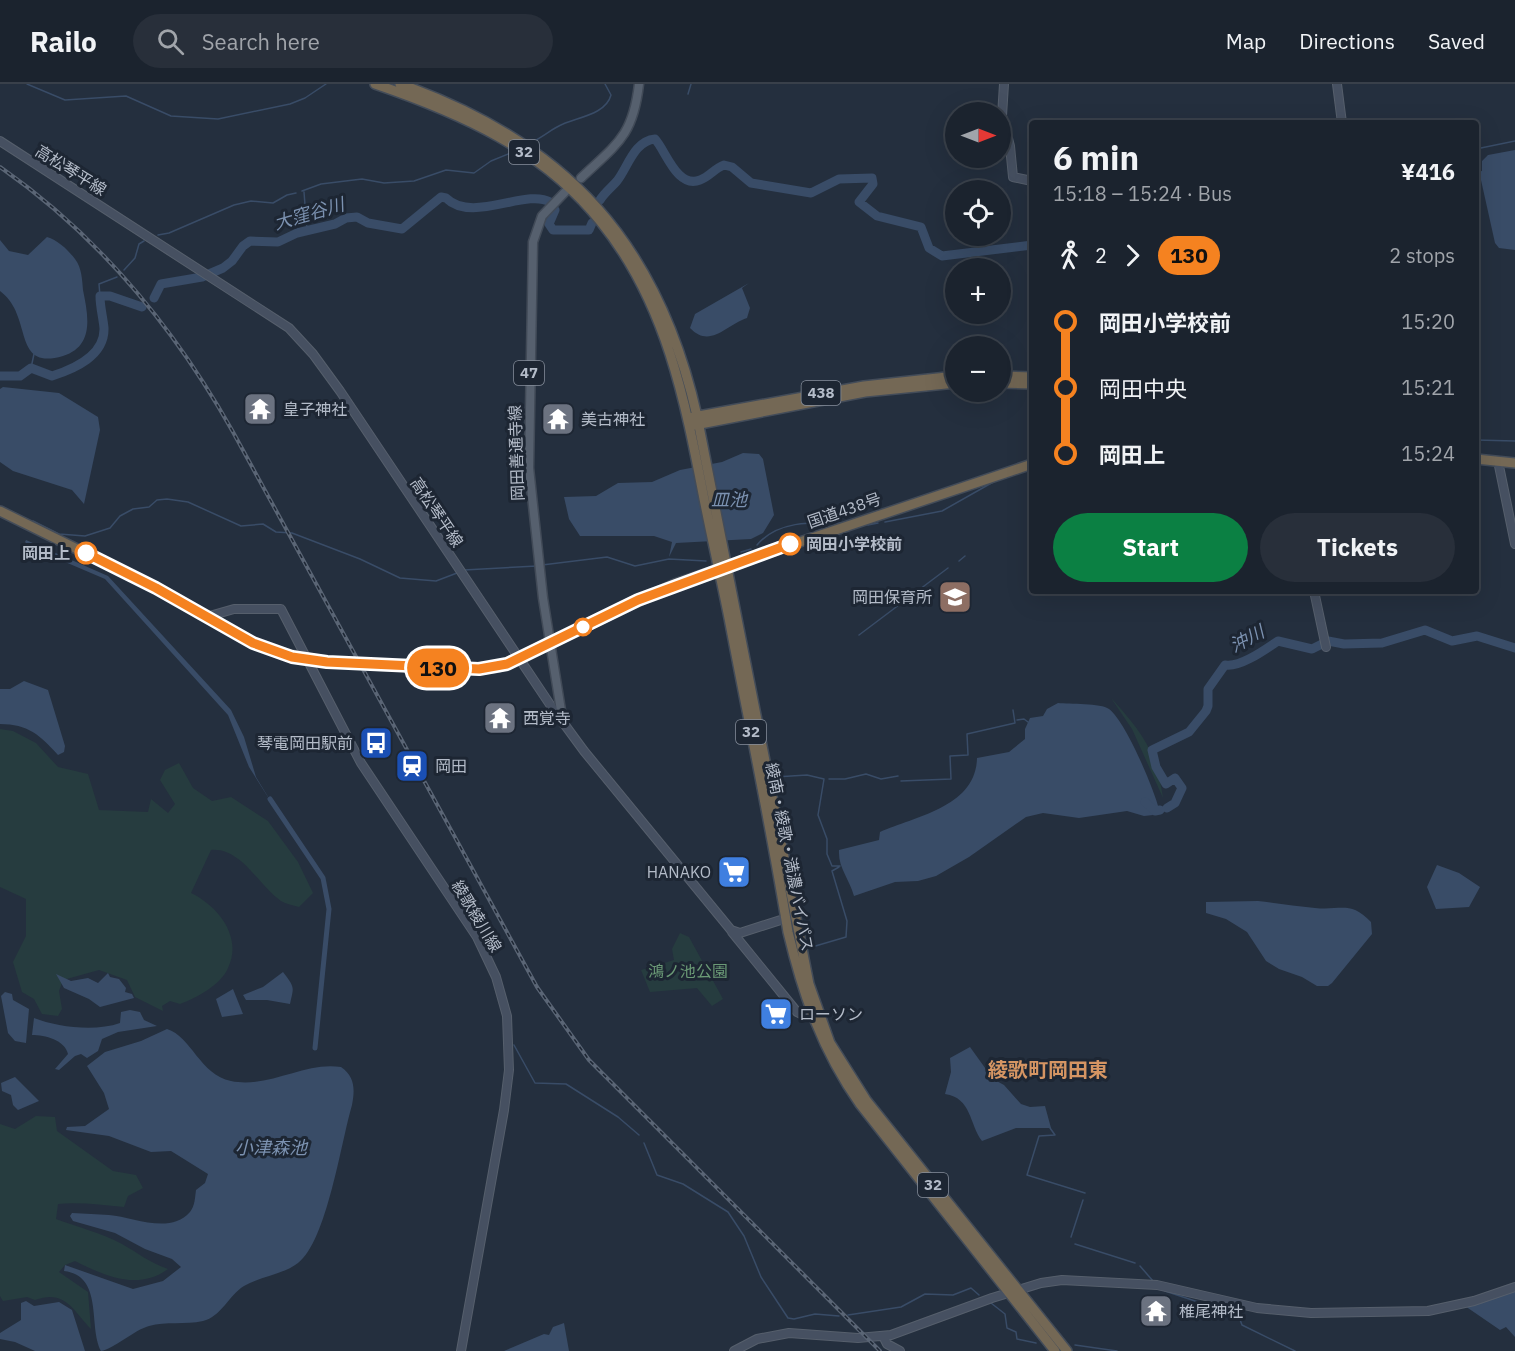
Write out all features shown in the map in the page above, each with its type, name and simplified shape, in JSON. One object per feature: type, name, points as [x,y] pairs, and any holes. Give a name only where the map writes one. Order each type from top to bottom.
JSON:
[{"type":"highway","name":"綾南・綾歌・満濃バイパス","points":[[375,84],[445,109],[492,132],[544,166],[585,203],[601,222],[646,290],[664,332],[693,421]]},
{"type":"highway","name":"綾南・綾歌・満濃バイパス","points":[[400,84],[447,101],[519,139],[549,161],[596,205],[629,248],[660,304],[680,353],[790,917],[795,964],[810,1013],[834,1065],[860,1104],[1014,1292],[1067,1351]]},
{"type":"highway","points":[[1011,376],[1029,377]]},
{"type":"highway","name":"438","points":[[693,421],[890,381],[945,377]]},
{"type":"highway","points":[[1011,383],[1029,384]]},
{"type":"highway","name":"438","points":[[693,421],[865,392],[945,384]]},
{"type":"highway","points":[[1479,459],[1515,463]]},
{"type":"highway","name":"国道438号","points":[[0,511],[148,584],[253,643],[286,655],[316,661],[488,669],[520,659],[638,600],[846,525],[1029,465]]},
{"type":"highway","name":"綾南・綾歌・満濃バイパス","points":[[790,917],[816,1009],[840,1061],[872,1108],[1014,1292],[1055,1351]]},
{"type":"main road","points":[[581,178],[628,130],[634,116],[639,84]]},
{"type":"main road","points":[[1004,84],[1002,116],[1010,146],[1013,177],[1029,180]]},
{"type":"main road","points":[[1337,84],[1342,120]]},
{"type":"main road","name":"高松琴平線","points":[[0,141],[209,274],[289,328],[313,354],[563,723],[797,1012],[803,1015],[810,1013]]},
{"type":"main road","name":"岡田善通寺線","points":[[563,723],[539,566],[532,499],[528,422],[533,242],[542,216],[565,192]]},
{"type":"main road","points":[[1498,461],[1515,544]]},
{"type":"main road","points":[[1315,594],[1325,644]]},
{"type":"main road","points":[[229,630],[223,619],[231,609]]},
{"type":"main road","name":"綾歌綾川線","points":[[206,616],[231,609],[281,609],[361,763],[477,938],[498,986],[507,1021],[507,1088],[461,1351]]},
{"type":"main road","points":[[732,932],[745,932],[790,917]]},
{"type":"main road","points":[[734,1351],[757,1339],[789,1333],[858,1338],[883,1336],[913,1329],[1014,1292],[1062,1280],[1157,1286],[1257,1308],[1311,1313],[1428,1311],[1474,1301],[1515,1287]]},
{"type":"main road","points":[[883,1336],[887,1344],[900,1351]]},
{"type":"green space","points":[[1111,698],[1140,733],[1152,755],[1163,798],[1132,729]]},
{"type":"green space","points":[[0,729],[13,731],[36,743],[58,767],[88,774],[99,810],[148,812],[151,799],[168,813],[175,804],[160,780],[165,770],[179,763],[193,788],[212,801],[231,797],[268,821],[298,862],[313,893],[299,907],[283,902],[241,861],[222,851],[211,850],[191,893],[219,914],[230,934],[232,956],[220,980],[207,990],[180,1004],[170,1001],[162,1006],[163,1011],[135,997],[127,980],[99,970],[63,980],[59,991],[62,1009],[58,1016],[42,1014],[34,999],[22,992],[13,962],[26,936],[26,899],[0,887]]},
{"type":"green space","name":"鴻ノ池公園","points":[[680,933],[689,937],[723,999],[712,1006],[697,988],[650,992],[641,970],[674,960],[672,949]]},
{"type":"green space","points":[[36,1116],[55,1117],[57,1131],[113,1171],[136,1175],[143,1188],[128,1196],[124,1207],[58,1204],[56,1219],[114,1240],[168,1269],[157,1276],[133,1280],[110,1276],[75,1261],[65,1265],[59,1272],[88,1292],[91,1329],[74,1309],[54,1297],[35,1300],[27,1297],[3,1301],[0,1296],[0,1124],[15,1129]]},
{"type":"water","points":[[1515,150],[1515,250],[1499,248],[1495,243],[1481,180],[1479,180],[1482,161],[1488,155]]},
{"type":"water","points":[[47,237],[63,246],[79,266],[87,329],[80,345],[73,351],[63,356],[47,359],[36,356],[29,349],[17,314],[0,291],[0,240],[9,251],[28,255]]},
{"type":"water","points":[[749,283],[742,288],[750,308],[747,318],[711,336],[697,334],[690,328],[695,314]]},
{"type":"water","points":[[3,387],[59,393],[98,417],[100,430],[84,504],[72,490],[13,471],[0,462],[0,389]]},
{"type":"water","name":"皿池","points":[[743,453],[759,454],[763,459],[774,515],[763,533],[751,539],[676,543],[669,557],[672,542],[654,536],[580,536],[569,519],[564,497],[596,496],[618,483],[652,482],[680,470],[722,462]]},
{"type":"water","points":[[26,540],[108,576],[231,710],[244,737],[256,777],[273,805],[249,767],[228,715],[105,579],[30,547],[25,542]]},
{"type":"water","points":[[24,681],[48,690],[65,746],[64,752],[58,755],[33,732],[18,726],[0,724],[0,689],[10,689]]},
{"type":"water","points":[[1058,703],[1105,707],[1116,716],[1131,741],[1151,786],[1159,809],[1152,811],[1153,815],[1144,816],[1127,811],[1079,818],[1043,813],[1026,817],[969,857],[936,876],[918,881],[895,882],[854,896],[842,868],[839,850],[879,840],[880,832],[942,807],[955,799],[974,775],[977,758],[1009,752],[1025,739],[1025,729],[1030,718],[1043,716],[1047,709]]},
{"type":"water","points":[[1437,865],[1459,873],[1480,887],[1469,907],[1436,909],[1427,887]]},
{"type":"water","points":[[1258,901],[1324,909],[1351,909],[1364,915],[1371,922],[1372,934],[1332,983],[1328,986],[1317,986],[1266,961],[1247,932],[1226,919],[1206,913],[1206,902]]},
{"type":"water","points":[[283,972],[292,987],[290,1004],[267,1000],[246,1000],[243,995],[263,987]]},
{"type":"water","points":[[108,973],[110,977],[119,979],[126,988],[125,992],[132,994],[134,998],[100,1007],[89,999],[64,988],[56,974],[71,981],[88,978],[98,983]]},
{"type":"water","points":[[233,989],[243,1014],[222,1017],[216,999]]},
{"type":"water","points":[[5,992],[12,994],[13,1000],[29,1009],[26,1043],[15,1041],[8,1033],[1,996]]},
{"type":"water","points":[[130,1010],[140,1012],[144,1020],[157,1026],[118,1032],[102,1039],[98,1051],[87,1058],[81,1054],[75,1056],[59,1070],[55,1069],[68,1054],[63,1045],[54,1039],[32,1035],[34,1018],[54,1024],[88,1028],[120,1023],[121,1012]]},
{"type":"water","name":"小津森池","points":[[167,1029],[183,1039],[211,1071],[231,1081],[259,1081],[314,1068],[341,1067],[349,1075],[353,1084],[352,1105],[325,1213],[308,1251],[298,1263],[244,1286],[209,1319],[149,1326],[101,1351],[97,1341],[90,1292],[85,1282],[77,1275],[64,1271],[65,1265],[133,1289],[163,1281],[181,1267],[172,1259],[145,1249],[115,1233],[73,1221],[70,1216],[72,1213],[119,1216],[162,1224],[182,1219],[190,1212],[196,1190],[205,1183],[208,1174],[171,1151],[151,1152],[109,1136],[66,1130],[67,1127],[85,1126],[109,1109],[104,1093],[87,1066],[105,1052],[141,1041]]},
{"type":"water","points":[[970,1047],[993,1079],[1004,1085],[1021,1104],[1030,1107],[1045,1106],[1051,1128],[1016,1128],[982,1141],[965,1106],[954,1096],[945,1094],[951,1072],[950,1058]]},
{"type":"water","points":[[15,1077],[39,1101],[18,1110],[13,1105],[11,1095],[2,1091],[1,1083]]},
{"type":"water","points":[[1515,1290],[1515,1337],[1506,1327],[1500,1330],[1465,1306]]},
{"type":"water","points":[[26,1301],[34,1306],[59,1302],[72,1310],[85,1351],[35,1351],[15,1342],[0,1339],[0,1333],[21,1320],[21,1303]]},
{"type":"water","points":[[564,1323],[569,1351],[504,1351],[544,1334],[549,1335],[553,1327]]},
{"type":"waterway","points":[[27,84],[65,100],[126,96],[171,116],[218,119],[290,104],[305,98],[326,84]]},
{"type":"waterway","points":[[534,141],[559,126],[604,107],[611,95],[605,84]]},
{"type":"waterway","points":[[688,94],[691,84]]},
{"type":"waterway","name":"大窪谷川","points":[[600,200],[617,181],[637,149],[642,144],[655,139],[679,174],[692,181],[703,179],[724,165],[732,167],[751,183],[811,193],[839,179],[872,178],[873,184],[859,202],[877,216],[921,227],[929,248],[942,256],[1029,245]]},
{"type":"waterway","points":[[1479,148],[1515,141]]},
{"type":"waterway","points":[[302,191],[321,184],[362,179],[384,183],[414,181],[446,170],[474,173],[491,161],[513,152]]},
{"type":"waterway","points":[[304,192],[307,230]]},
{"type":"waterway","points":[[158,235],[169,233],[234,205],[251,201],[273,203],[296,193]]},
{"type":"waterway","name":"大窪谷川","points":[[154,298],[161,284],[202,277],[223,268],[250,241],[278,242],[297,233],[335,224],[346,218],[357,217],[368,223],[402,229],[441,197],[457,205],[470,208],[527,199],[550,202]]},
{"type":"waterway","name":"大窪谷川","points":[[555,210],[549,224],[553,230],[589,230],[592,223]]},
{"type":"waterway","points":[[124,270],[135,258],[139,244],[144,241]]},
{"type":"waterway","points":[[100,296],[99,284],[117,277]]},
{"type":"waterway","name":"大窪谷川","points":[[0,376],[20,376],[31,368],[52,376],[87,360],[94,354],[103,338],[100,296],[110,296],[142,307]]},
{"type":"waterway","points":[[31,368],[34,354]]},
{"type":"waterway","points":[[1479,440],[1515,441]]},
{"type":"waterway","points":[[885,522],[942,511],[995,481]]},
{"type":"waterway","points":[[33,521],[59,534],[85,536],[110,528],[120,516],[133,509],[149,507],[157,500],[167,499],[188,502],[241,526],[263,524],[276,532],[292,533],[360,559],[400,578],[436,581],[457,573]]},
{"type":"waterway","points":[[757,545],[765,537],[784,527],[806,523],[840,523]]},
{"type":"waterway","points":[[868,525],[878,523]]},
{"type":"waterway","points":[[741,552],[751,549]]},
{"type":"waterway","points":[[959,561],[965,556]]},
{"type":"waterway","points":[[542,565],[607,557],[635,566],[669,559],[706,561]]},
{"type":"waterway","points":[[464,570],[537,566]]},
{"type":"waterway","points":[[859,635],[948,568]]},
{"type":"waterway","name":"沖川","points":[[1167,808],[1175,803],[1182,788],[1175,778],[1166,784],[1156,767],[1152,750],[1189,732],[1206,711],[1208,689],[1225,665],[1245,661],[1278,641],[1312,649],[1328,641],[1344,644],[1382,643],[1425,630],[1452,641],[1477,636],[1515,648]]},
{"type":"waterway","points":[[901,781],[951,779],[950,756],[968,755],[967,734],[1015,723],[1013,710]]},
{"type":"waterway","points":[[1017,720],[1024,719],[1028,722]]},
{"type":"waterway","points":[[829,779],[845,779],[866,774],[881,779],[898,776]]},
{"type":"waterway","points":[[775,777],[807,775],[824,779],[818,815],[827,839],[827,854],[832,866],[840,866]]},
{"type":"waterway","points":[[270,799],[323,878],[329,909],[315,1048]]},
{"type":"waterway","name":"沖川","points":[[1145,802],[1155,811],[1160,810]]},
{"type":"waterway","points":[[812,947],[846,937],[847,921],[832,871],[839,867]]},
{"type":"waterway","points":[[514,1045],[535,1083],[566,1084],[618,1117],[639,1135]]},
{"type":"waterway","points":[[1050,1128],[1055,1135],[1039,1136],[1027,1175],[1085,1193]]},
{"type":"waterway","points":[[644,1143],[657,1175],[683,1184],[728,1212],[744,1236],[761,1277],[788,1318],[794,1319],[815,1314],[839,1316]]},
{"type":"waterway","points":[[1071,1237],[1083,1200]]},
{"type":"waterway","points":[[1075,1244],[1135,1263]]},
{"type":"waterway","points":[[1140,1266],[1153,1281]]},
{"type":"waterway","points":[[848,1315],[901,1307],[925,1294],[953,1295],[971,1288],[979,1295]]},
{"type":"waterway","points":[[1165,1291],[1204,1304],[1209,1301]]},
{"type":"waterway","points":[[991,1303],[1005,1314],[1007,1328],[1016,1332],[1017,1339],[1036,1343]]},
{"type":"waterway","points":[[1219,1303],[1239,1317],[1242,1325],[1295,1351]]},
{"type":"waterway","points":[[1075,1345],[1117,1351]]},
{"type":"railway","points":[[0,167],[36,194],[102,253],[132,286],[186,356],[233,432],[537,987],[589,1060],[880,1351]]},
{"type":"bus line","name":"130","points":[[86,553],[156,588],[253,643],[292,657],[327,662],[488,669],[532,653],[675,584],[790,544]]},
{"type":"place","name":"皇子神社","points":[[260,409]]},
{"type":"place","name":"美古神社","points":[[558,419]]},
{"type":"place","name":"岡田小学校前","points":[[790,544]]},
{"type":"place","name":"岡田上","points":[[86,553]]},
{"type":"place","name":"岡田保育所","points":[[955,597]]},
{"type":"place","name":"西覚寺","points":[[500,718]]},
{"type":"place","name":"琴電岡田駅前","points":[[376,743]]},
{"type":"place","name":"岡田","points":[[412,766]]},
{"type":"place","name":"HANAKO","points":[[734,872]]},
{"type":"place","name":"ローソン","points":[[776,1014]]},
{"type":"place","name":"椎尾神社","points":[[1156,1311]]},
{"type":"district","name":"綾歌町岡田東","points":[[1048,1070]]}]
